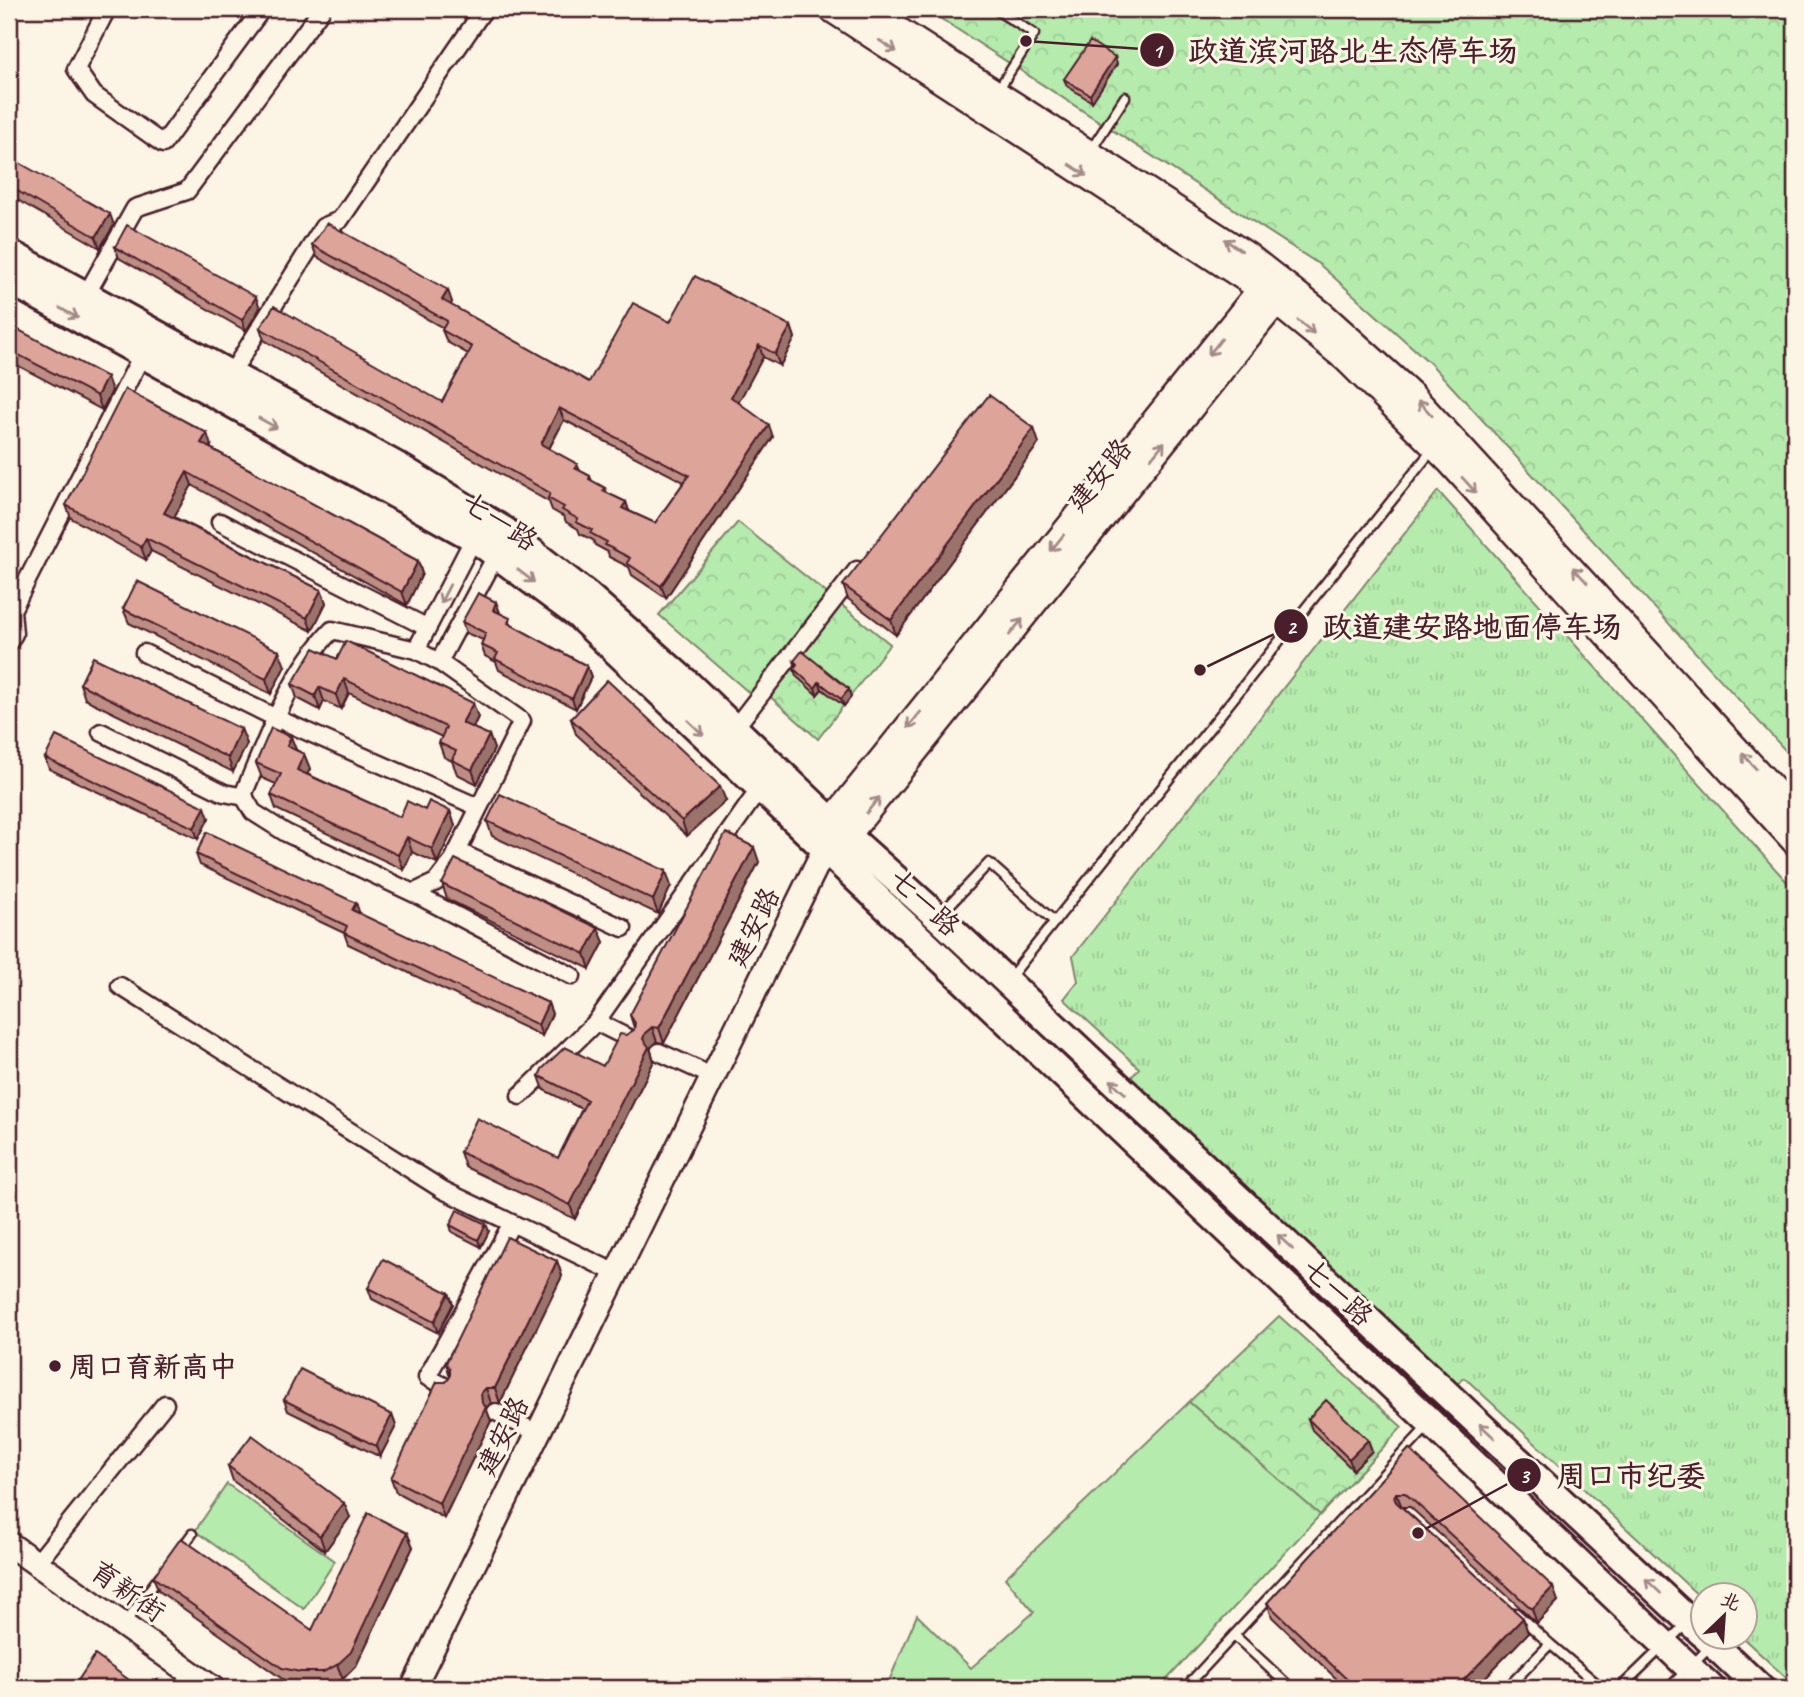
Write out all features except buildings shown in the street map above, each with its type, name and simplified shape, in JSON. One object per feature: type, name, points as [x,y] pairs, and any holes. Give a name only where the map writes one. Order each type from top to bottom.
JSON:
[{"type":"main road","points":[[830,9],[1274,288],[1322,313],[1413,394],[1795,812]]},
{"type":"main road","points":[[867,9],[1248,255],[1274,288],[1434,448],[1795,843]]},
{"type":"main road","name":"七一路","points":[[9,253],[397,466],[505,531],[587,594],[689,685],[840,829],[938,917],[1688,1620]]},
{"type":"main road","name":"七一路","points":[[9,280],[474,538],[578,615],[1711,1688]]},
{"type":"main road","name":"建安路","points":[[413,1688],[824,850],[1274,288]]},
{"type":"main road","name":"育新街","points":[[9,1544],[212,1688]]},
{"type":"main road","name":"七一路","points":[[1722,1652],[1760,1688]]},
{"type":"street","points":[[107,9],[76,69],[94,95],[163,144],[262,9]]},
{"type":"street","points":[[86,295],[135,208],[187,191],[322,9]]},
{"type":"street","points":[[231,374],[323,227],[340,220],[484,9]]},
{"type":"street","points":[[9,642],[14,634],[10,609],[143,353]]},
{"type":"street","points":[[220,522],[428,628]]},
{"type":"street","points":[[416,650],[474,538]]},
{"type":"street","points":[[439,662],[497,554]]},
{"type":"street","points":[[734,729],[869,554]]},
{"type":"street","points":[[412,893],[436,882],[457,851],[522,720],[439,662],[416,650],[332,630],[315,648],[276,718],[243,795],[253,812],[286,834],[412,893],[572,976]]},
{"type":"street","points":[[144,653],[276,718],[478,807]]},
{"type":"street","points":[[101,732],[224,793],[244,797]]},
{"type":"street","points":[[520,1096],[596,1023],[758,791]]},
{"type":"street","points":[[457,851],[623,928]]},
{"type":"street","points":[[120,986],[443,1190],[615,1273]]},
{"type":"street","points":[[596,1023],[630,1039]]},
{"type":"street","points":[[659,1052],[712,1076]]},
{"type":"street","points":[[446,1387],[427,1377],[512,1223]]},
{"type":"street","points":[[37,1563],[165,1404]]},
{"type":"street","points":[[496,1412],[537,1433]]},
{"type":"lane","points":[[995,9],[1034,34],[996,92]]},
{"type":"lane","points":[[1090,153],[1125,97]]},
{"type":"lane","points":[[1007,982],[1434,448]]},
{"type":"lane","points":[[938,917],[989,863],[1055,922]]},
{"type":"lane","points":[[1185,1688],[1431,1423]]},
{"type":"lane","points":[[177,1554],[192,1534]]},
{"type":"lane","points":[[124,1625],[170,1564]]},
{"type":"lane","points":[[1509,1606],[1602,1688]]},
{"type":"lane","points":[[1234,1635],[1291,1688]]},
{"type":"lane","points":[[1620,1688],[1667,1644],[1688,1638]]},
{"type":"lane","points":[[1507,1688],[1550,1644]]},
{"type":"lane","points":[[1669,1688],[1691,1668],[1697,1652]]},
{"type":"green space","points":[[926,9],[1795,9],[1795,761],[1431,364],[1320,265]]},
{"type":"green space","points":[[1438,491],[1795,891],[1795,1686],[1758,1652],[1758,1582],[1688,1582],[1688,1586],[1465,1378],[1454,1386],[1131,1078],[1139,1068],[1064,999],[1078,981],[1073,956]]},
{"type":"green space","points":[[738,522],[890,644],[818,739],[767,694],[761,703],[659,615]]},
{"type":"green space","points":[[1279,1316],[1402,1427],[1320,1515],[1189,1402]]},
{"type":"green space","points":[[1189,1402],[1320,1515],[1159,1688],[886,1688],[917,1615],[971,1668],[1034,1612],[1005,1578]]},
{"type":"green space","points":[[227,1484],[335,1561],[304,1609],[195,1531]]},
{"type":"place","name":"政道滨河路北生态停车场","points":[[1026,41]]},
{"type":"place","name":"政道建安路地面停车场","points":[[1200,670]]},
{"type":"place","name":"周口育新高中","points":[[55,1366]]},
{"type":"place","name":"周口市纪委","points":[[1418,1533]]}]
